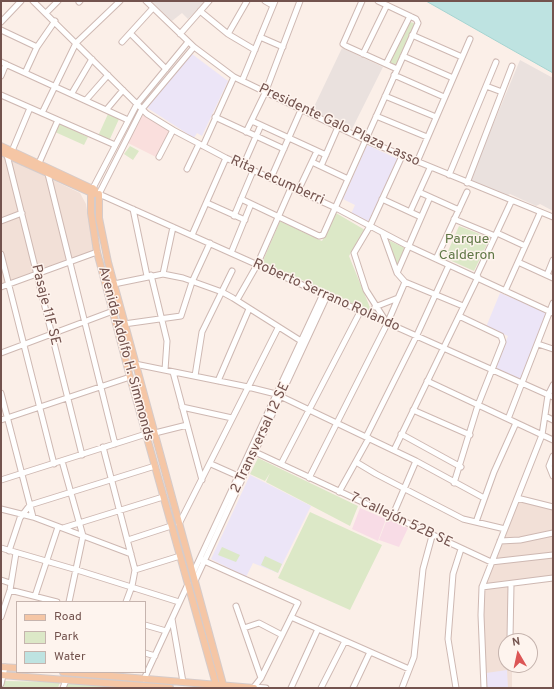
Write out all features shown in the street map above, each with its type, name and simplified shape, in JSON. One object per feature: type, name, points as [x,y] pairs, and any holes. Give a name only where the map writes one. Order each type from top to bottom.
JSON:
[{"type":"main road","name":"Roberto Serrano Rolando","points":[[1,146],[7,153],[48,174],[99,194]]},
{"type":"main road","name":"Roberto Serrano Rolando","points":[[7,153],[39,163],[92,191]]},
{"type":"main road","name":"Avenida Adolfo H. Simmonds","points":[[92,191],[93,228],[97,252],[130,377],[216,686]]},
{"type":"main road","name":"Avenida Adolfo H. Simmonds","points":[[99,194],[98,209],[101,229],[124,324],[224,687]]},
{"type":"main road","points":[[3,667],[16,668]]},
{"type":"main road","points":[[83,673],[224,687],[254,688]]},
{"type":"main road","points":[[2,675],[121,686],[170,688]]},
{"type":"street","points":[[1,22],[21,1]]},
{"type":"street","name":"Rita Lecumberri","points":[[33,1],[55,21],[76,44],[147,114],[173,130],[242,166],[336,208],[383,234],[551,312]]},
{"type":"street","points":[[46,13],[58,1]]},
{"type":"street","points":[[42,113],[76,44],[120,1]]},
{"type":"street","name":"Presidente Galo Plaza Lasso","points":[[146,1],[188,42],[234,77],[365,140],[511,202],[553,218]]},
{"type":"street","points":[[180,34],[209,1]]},
{"type":"street","points":[[228,34],[247,1]]},
{"type":"street","points":[[242,81],[273,3],[265,1]]},
{"type":"street","points":[[246,132],[265,93],[300,1]]},
{"type":"street","points":[[362,1],[343,43],[346,46],[397,69]]},
{"type":"street","points":[[241,199],[319,236],[323,236],[418,23],[416,19],[378,1]]},
{"type":"street","points":[[363,54],[387,6]]},
{"type":"street","points":[[122,42],[131,34],[153,8]]},
{"type":"street","points":[[200,12],[228,34],[255,50]]},
{"type":"street","points":[[386,64],[410,16]]},
{"type":"street","points":[[25,73],[37,47],[55,21]]},
{"type":"street","points":[[1,30],[37,47]]},
{"type":"street","points":[[131,34],[166,69]]},
{"type":"street","points":[[412,35],[462,57]]},
{"type":"street","points":[[260,37],[283,47]]},
{"type":"street","points":[[417,162],[470,39]]},
{"type":"street","points":[[92,191],[137,104],[188,42]]},
{"type":"street","name":"Avenida Adolfo H. Simmonds","points":[[99,194],[142,109],[194,47]]},
{"type":"street","points":[[403,56],[453,78]]},
{"type":"street","points":[[72,93],[92,59]]},
{"type":"street","points":[[449,175],[496,62]]},
{"type":"street","points":[[1,76],[4,63],[107,109],[128,120]]},
{"type":"street","points":[[467,183],[512,66]]},
{"type":"street","points":[[86,100],[108,75]]},
{"type":"street","points":[[394,75],[444,97]]},
{"type":"street","points":[[187,169],[201,145],[234,77]]},
{"type":"street","points":[[486,86],[502,92]]},
{"type":"street","points":[[107,109],[122,90]]},
{"type":"street","points":[[1,96],[115,145]]},
{"type":"street","points":[[385,96],[436,118]]},
{"type":"street","points":[[7,153],[30,108]]},
{"type":"street","points":[[271,178],[301,110]]},
{"type":"street","points":[[376,116],[427,137]]},
{"type":"street","points":[[215,117],[284,149]]},
{"type":"street","points":[[39,163],[58,120]]},
{"type":"street","points":[[252,121],[326,155]]},
{"type":"street","points":[[242,166],[261,126]]},
{"type":"street","points":[[321,166],[338,127]]},
{"type":"street","points":[[158,157],[173,130]]},
{"type":"street","points":[[298,191],[317,151]]},
{"type":"street","name":"Pasaje 11F SE","points":[[7,153],[82,454]]},
{"type":"street","points":[[387,324],[375,307],[361,280],[354,253],[370,226],[402,156]]},
{"type":"street","points":[[192,235],[226,158]]},
{"type":"street","points":[[312,162],[348,179]]},
{"type":"street","points":[[410,212],[430,168]]},
{"type":"street","points":[[234,216],[253,171]]},
{"type":"street","points":[[48,174],[115,444]]},
{"type":"street","points":[[237,300],[257,264],[291,188]]},
{"type":"street","points":[[419,192],[459,210]]},
{"type":"street","points":[[436,259],[467,192]]},
{"type":"street","name":"Roberto Serrano Rolando","points":[[99,194],[257,264],[360,312],[551,396]]},
{"type":"street","points":[[397,273],[430,197]]},
{"type":"street","points":[[382,199],[421,217]]},
{"type":"street","points":[[394,450],[426,381],[459,316],[511,202]]},
{"type":"street","points":[[207,203],[245,220]]},
{"type":"street","points":[[231,253],[251,204]]},
{"type":"street","points":[[133,209],[167,341],[165,370]]},
{"type":"street","points":[[1,220],[22,213]]},
{"type":"street","points":[[505,291],[540,213]]},
{"type":"street","points":[[454,219],[525,246]]},
{"type":"street","points":[[163,274],[173,227]]},
{"type":"street","points":[[383,234],[397,273],[405,282],[463,306]]},
{"type":"street","points":[[124,324],[181,316],[192,282],[210,244]]},
{"type":"street","points":[[1,287],[97,252]]},
{"type":"street","points":[[1,254],[54,464]]},
{"type":"street","points":[[547,275],[553,260]]},
{"type":"street","points":[[518,262],[553,278]]},
{"type":"street","points":[[339,492],[356,462],[449,264]]},
{"type":"street","points":[[195,376],[202,332],[232,270]]},
{"type":"street","points":[[114,284],[149,275],[163,274],[192,282],[222,292],[237,300],[278,328],[301,341]]},
{"type":"street","points":[[310,478],[387,324],[405,282]]},
{"type":"street","name":"2 Transversal 12 SE","points":[[192,573],[202,560],[255,452],[301,341],[325,295]]},
{"type":"street","name":"2 Transversal 12 SE","points":[[195,581],[202,560],[238,476],[325,295]]},
{"type":"street","points":[[375,307],[398,298]]},
{"type":"street","points":[[508,419],[551,312],[553,303]]},
{"type":"street","points":[[218,381],[249,309]]},
{"type":"street","points":[[1,353],[113,311]]},
{"type":"street","points":[[281,464],[360,312]]},
{"type":"street","points":[[454,483],[461,466],[478,405],[503,342],[501,336],[459,316]]},
{"type":"street","points":[[179,524],[211,464],[232,418],[278,328]]},
{"type":"street","points":[[538,344],[553,350]]},
{"type":"street","points":[[135,364],[248,387],[278,395],[394,450],[484,498]]},
{"type":"street","points":[[173,372],[202,480]]},
{"type":"street","points":[[1,420],[130,377]]},
{"type":"street","points":[[426,381],[553,440]]},
{"type":"street","points":[[484,688],[481,615],[482,587],[490,562],[505,529],[542,435],[553,385]]},
{"type":"street","points":[[1,393],[33,517]]},
{"type":"street","points":[[182,407],[232,418]]},
{"type":"street","points":[[413,410],[470,435]]},
{"type":"street","points":[[545,416],[553,420]]},
{"type":"street","points":[[476,522],[484,498],[516,423]]},
{"type":"street","points":[[155,433],[187,425]]},
{"type":"street","points":[[1,480],[146,434]]},
{"type":"street","points":[[401,434],[461,466]]},
{"type":"street","points":[[103,447],[135,570],[132,586],[126,601]]},
{"type":"street","name":"7 Callejón 52B SE","points":[[255,452],[490,562]]},
{"type":"street","points":[[553,456],[549,466],[553,476]]},
{"type":"street","points":[[62,461],[70,493],[80,523],[82,536],[77,570],[69,601]]},
{"type":"street","points":[[392,517],[403,488],[416,461]]},
{"type":"street","points":[[356,462],[463,519],[505,529]]},
{"type":"street","points":[[211,464],[238,476]]},
{"type":"street","points":[[10,551],[23,514],[30,505],[155,466]]},
{"type":"street","points":[[61,528],[163,497]]},
{"type":"street","points":[[517,498],[553,507]]},
{"type":"street","points":[[1,509],[33,517],[131,554]]},
{"type":"street","points":[[128,540],[171,526]]},
{"type":"street","points":[[35,596],[47,561],[61,528]]},
{"type":"street","points":[[500,541],[520,540],[553,533]]},
{"type":"street","points":[[402,688],[416,646],[423,569],[432,536]]},
{"type":"street","points":[[1,548],[132,586],[179,602]]},
{"type":"street","points":[[456,688],[448,639],[453,574],[461,549]]},
{"type":"street","points":[[1,617],[10,590],[16,553]]},
{"type":"street","points":[[490,562],[553,555]]},
{"type":"street","points":[[135,570],[180,556]]},
{"type":"street","points":[[202,560],[298,603],[261,678],[254,688]]},
{"type":"street","points":[[482,587],[553,578]]},
{"type":"street","points":[[1,580],[10,583]]},
{"type":"street","points":[[144,679],[188,584]]},
{"type":"street","points":[[510,633],[511,584]]},
{"type":"street","points":[[10,590],[35,596],[45,601]]},
{"type":"street","points":[[236,606],[261,678]]},
{"type":"street","points":[[291,617],[409,669]]},
{"type":"street","points":[[172,618],[183,682]]},
{"type":"street","points":[[244,628],[259,623],[282,635]]},
{"type":"street","points":[[146,625],[166,631]]},
{"type":"street","points":[[290,688],[318,629]]},
{"type":"street","points":[[321,688],[344,641]]},
{"type":"street","points":[[353,688],[370,652]]},
{"type":"street","points":[[146,653],[155,656]]},
{"type":"street","points":[[1,684],[3,667]]},
{"type":"street","points":[[64,688],[66,680]]},
{"type":"street","points":[[254,688],[266,688]]},
{"type":"shaded area","points":[[151,1],[205,1],[188,19],[182,13],[172,21]]},
{"type":"shaded area","points":[[342,48],[383,67],[352,129],[312,111]]},
{"type":"shaded area","points":[[192,54],[228,81],[202,136],[197,133],[194,138],[146,107]]},
{"type":"shaded area","points":[[520,60],[553,78],[553,211],[540,204],[536,206],[510,194],[506,196],[470,180]]},
{"type":"shaded area","points":[[142,115],[171,130],[156,157],[128,143]]},
{"type":"shaded area","points":[[367,145],[398,159],[368,222],[351,214],[355,205],[343,199]]},
{"type":"shaded area","points":[[1,155],[80,193],[86,204],[94,251],[1,284]]},
{"type":"shaded area","points":[[500,293],[549,313],[520,380],[494,369],[508,336],[486,327]]},
{"type":"shaded area","points":[[250,475],[311,506],[278,573],[253,563],[246,577],[211,559]]},
{"type":"shaded area","points":[[517,501],[553,508],[553,577],[509,583],[511,633],[498,633],[498,673],[512,673],[512,688],[483,688],[481,587]]},
{"type":"shaded area","points":[[360,508],[386,519],[378,541],[352,529]]},
{"type":"shaded area","points":[[387,519],[408,528],[399,547],[379,540]]},
{"type":"shaded area","points":[[498,671],[498,673],[507,673],[508,688],[487,687],[486,673]]},
{"type":"green space","points":[[408,21],[416,24],[397,66],[388,63]]},
{"type":"green space","points":[[108,114],[119,119],[109,141],[98,136]]},
{"type":"green space","points":[[59,123],[88,137],[84,145],[55,132]]},
{"type":"green space","points":[[130,146],[139,151],[133,160],[124,154]]},
{"type":"green space","points":[[336,213],[365,230],[349,256],[371,310],[369,312],[328,291],[262,263],[280,221],[322,241]]},
{"type":"green space","name":"Parque Calderon","points":[[459,226],[490,238],[474,271],[445,258]]},
{"type":"green space","points":[[386,239],[405,248],[396,267]]},
{"type":"green space","points":[[258,458],[358,506],[350,526],[266,482],[270,473],[265,481],[250,474]]},
{"type":"green space","points":[[310,512],[382,545],[350,610],[278,578]]},
{"type":"green space","points":[[222,547],[240,555],[236,562],[218,555]]},
{"type":"green space","points":[[265,556],[282,564],[278,573],[261,565]]},
{"type":"green space","points":[[4,681],[60,682],[58,688],[3,688]]},
{"type":"green space","points":[[67,683],[116,687],[66,688]]},
{"type":"water","points":[[426,1],[553,1],[553,73],[507,47]]}]
